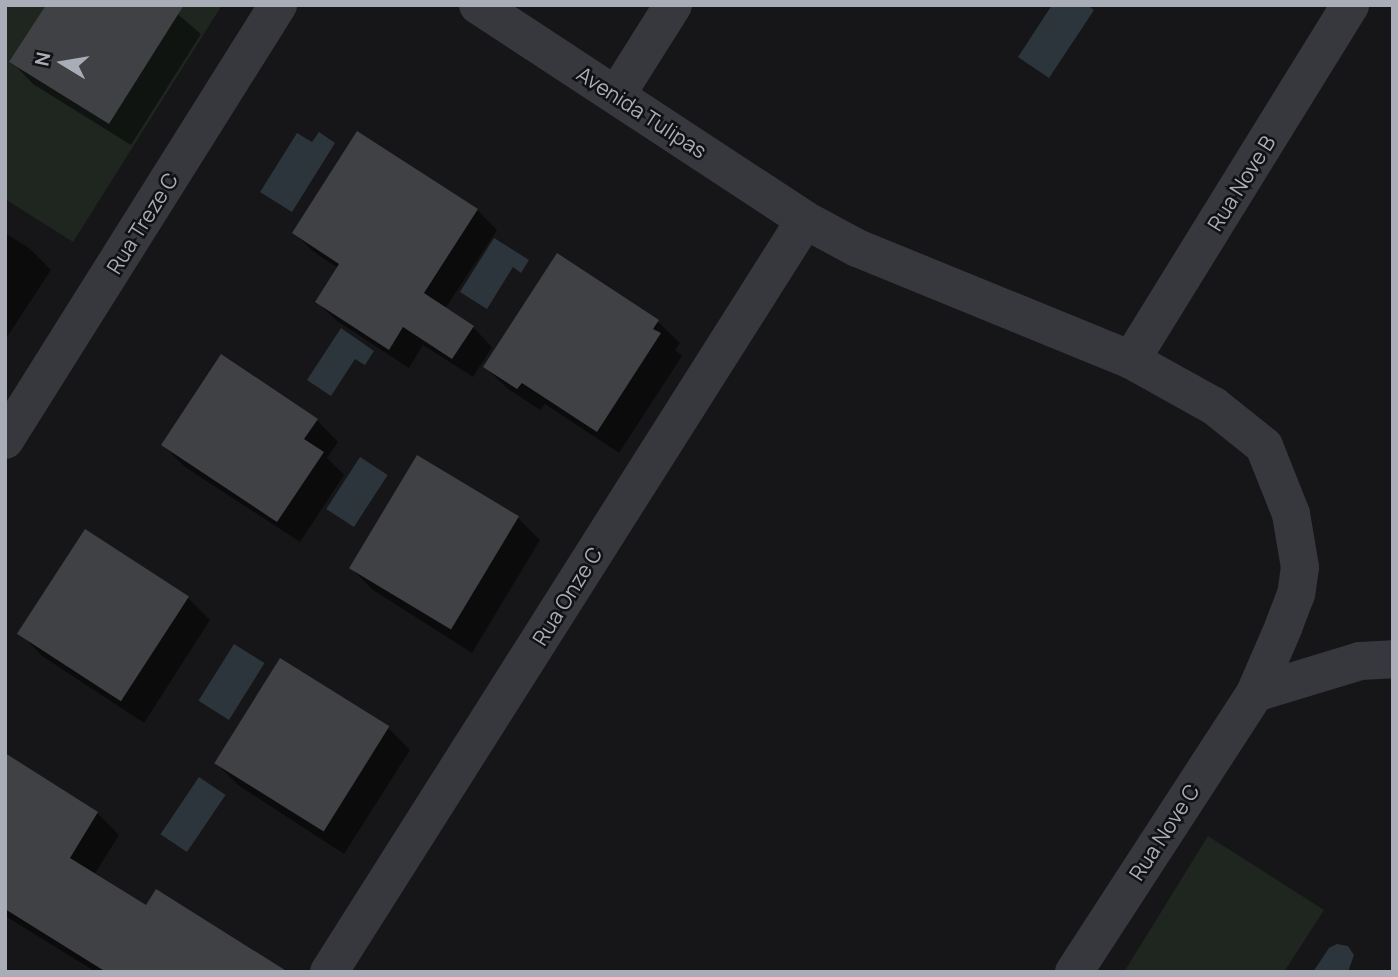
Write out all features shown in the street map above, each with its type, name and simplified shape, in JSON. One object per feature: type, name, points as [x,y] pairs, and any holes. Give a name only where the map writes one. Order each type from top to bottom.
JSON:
[{"type":"street","name":"Rua Treze C","points":[[5,440],[278,5]]},
{"type":"street","name":"Avenida Tulipas","points":[[478,5],[805,220],[857,248],[1131,360]]},
{"type":"street","points":[[617,94],[673,5]]},
{"type":"street","name":"Rua Nove B","points":[[1131,360],[1350,5]]},
{"type":"street","name":"Rua Onze C","points":[[329,972],[805,220]]},
{"type":"street","name":"Rua Nove C","points":[[1073,972],[1255,693],[1296,594],[1300,566],[1291,514],[1264,446],[1214,406],[1131,360]]},
{"type":"street","points":[[1255,693],[1360,661],[1393,659]]},
{"type":"shaded area","points":[[5,5],[46,5],[10,63],[109,124],[180,12],[170,5],[222,5],[73,242],[5,199]]},
{"type":"shaded area","points":[[1052,5],[1087,5],[1094,10],[1049,78],[1018,57]]},
{"type":"shaded area","points":[[319,132],[335,143],[292,212],[260,192],[297,133],[312,142]]},
{"type":"shaded area","points":[[494,238],[529,260],[521,273],[513,267],[487,309],[460,292]]},
{"type":"shaded area","points":[[341,328],[374,351],[365,365],[355,359],[331,396],[307,380]]},
{"type":"shaded area","points":[[360,457],[388,475],[354,527],[326,509]]},
{"type":"shaded area","points":[[234,644],[265,663],[229,720],[198,701]]},
{"type":"shaded area","points":[[199,777],[226,795],[187,852],[160,834]]},
{"type":"shaded area","points":[[1208,836],[1324,910],[1284,972],[1124,972]]},
{"type":"shaded area","points":[[1337,944],[1348,946],[1354,955],[1348,972],[1313,972],[1329,948]]},
{"type":"building","points":[[46,5],[184,5],[109,124],[9,62]]},
{"type":"building","points":[[357,131],[478,209],[424,293],[474,326],[452,359],[403,327],[389,350],[315,302],[339,264],[292,233]]},
{"type":"building","points":[[557,253],[659,320],[653,329],[661,333],[597,432],[522,383],[517,389],[483,367]]},
{"type":"building","points":[[221,354],[318,419],[304,439],[324,452],[277,522],[161,445]]},
{"type":"building","points":[[417,455],[519,516],[451,629],[349,568]]},
{"type":"building","points":[[85,529],[189,597],[121,701],[17,634]]},
{"type":"building","points":[[280,658],[389,726],[324,832],[214,763]]},
{"type":"building","points":[[5,753],[98,812],[70,858],[146,905],[156,889],[288,972],[106,972],[5,909]]}]
